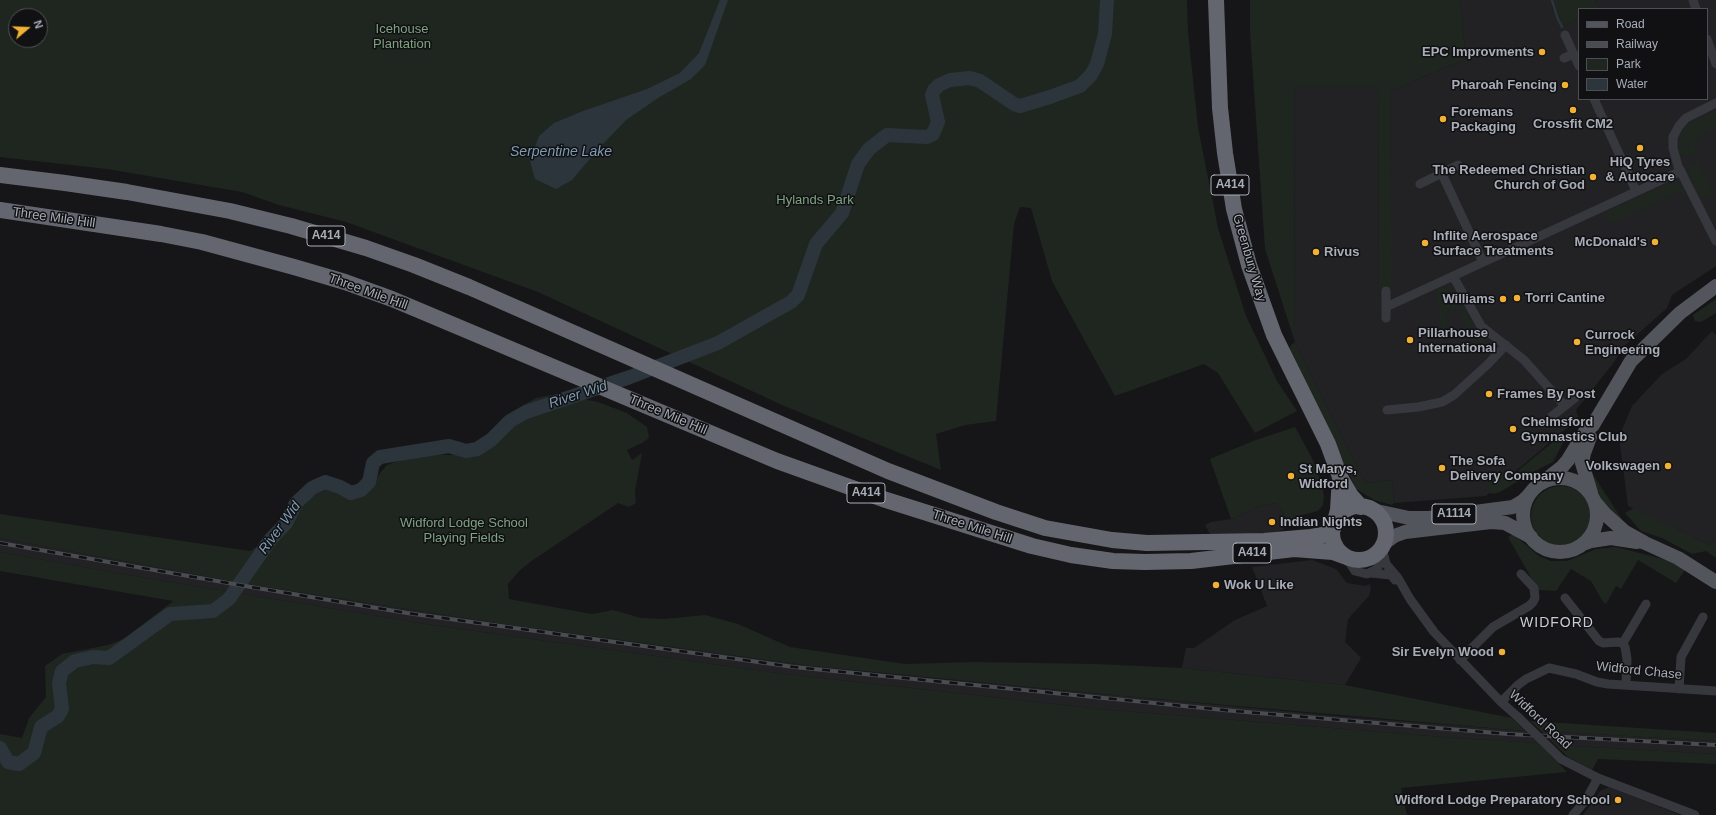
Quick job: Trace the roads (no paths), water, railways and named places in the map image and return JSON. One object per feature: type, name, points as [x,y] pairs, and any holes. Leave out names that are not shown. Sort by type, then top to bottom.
[{"type":"highway","name":"Greenbury Way","points":[[1216,0],[1220,101],[1224,145],[1232,196],[1242,242],[1256,288],[1274,335],[1328,444],[1340,476],[1351,496],[1367,508]]},
{"type":"highway","name":"Three Mile Hill","points":[[0,175],[65,183],[230,211],[311,231],[366,248],[450,279],[841,451],[938,491],[1045,528],[1071,534],[1147,543],[1226,543],[1311,537],[1323,535],[1334,525]]},
{"type":"highway","name":"Three Mile Hill","points":[[0,210],[161,234],[202,242],[345,282],[392,299],[777,461],[837,483],[1000,536],[1071,555],[1113,561],[1145,562],[1191,560],[1294,549],[1333,552],[1345,556]]},
{"type":"highway","name":"Greenbury Way","points":[[1334,525],[1338,510],[1340,476]]},
{"type":"highway","name":"A414","points":[[1367,508],[1379,516],[1384,524],[1386,535],[1383,548],[1367,559],[1358,560],[1345,556],[1338,550],[1334,542],[1334,525],[1346,510],[1367,508]]},
{"type":"main road","points":[[1582,544],[1590,537],[1596,525],[1597,514],[1582,463],[1593,425],[1638,353],[1680,313],[1716,286]]},
{"type":"main road","points":[[1543,482],[1562,467],[1576,449],[1585,432],[1593,425]]},
{"type":"main road","name":"A1114","points":[[1367,508],[1409,518],[1429,518],[1513,507],[1523,501],[1543,482],[1556,478],[1570,479],[1584,486],[1615,523],[1625,532],[1678,558],[1716,582]]},
{"type":"main road","points":[[1530,493],[1525,503],[1523,516],[1526,528],[1531,537]]},
{"type":"main road","name":"A1114","points":[[1383,548],[1394,536],[1405,532],[1491,522],[1505,524],[1531,537],[1542,547],[1556,551],[1570,550],[1591,541],[1611,538],[1645,543]]},
{"type":"street","points":[[1565,35],[1578,64]]},
{"type":"street","points":[[1708,42],[1716,64]]},
{"type":"street","points":[[1564,58],[1574,54]]},
{"type":"street","points":[[1594,100],[1636,192]]},
{"type":"street","points":[[1716,103],[1686,118],[1679,126],[1673,137],[1674,158],[1716,241]]},
{"type":"street","points":[[1420,184],[1458,165]]},
{"type":"street","points":[[1386,307],[1681,171]]},
{"type":"street","points":[[1442,174],[1483,262]]},
{"type":"street","points":[[1453,276],[1481,326],[1524,360],[1565,406]]},
{"type":"street","points":[[1386,291],[1386,318]]},
{"type":"street","points":[[1387,410],[1418,407],[1442,402],[1459,390],[1506,345]]},
{"type":"street","points":[[1552,416],[1575,398]]},
{"type":"street","points":[[1371,573],[1377,569],[1380,564],[1383,548]]},
{"type":"street","name":"Widford Road","points":[[1383,548],[1386,564],[1398,578],[1405,592]]},
{"type":"street","name":"Widford Road","points":[[1345,556],[1355,571],[1363,574],[1371,573],[1391,575],[1434,632],[1501,702],[1561,759],[1598,778],[1695,815]]},
{"type":"street","points":[[1460,660],[1494,627],[1529,606],[1533,602],[1535,598],[1534,588],[1521,574]]},
{"type":"street","points":[[1565,598],[1599,641],[1603,643],[1623,643]]},
{"type":"street","points":[[1623,643],[1646,604]]},
{"type":"street","points":[[1679,689],[1681,657],[1703,617]]},
{"type":"street","points":[[1623,643],[1627,659],[1626,685]]},
{"type":"street","name":"Widford Chase","points":[[1501,702],[1526,679],[1549,668],[1576,674],[1597,682],[1716,691]]},
{"type":"street","points":[[1573,815],[1586,800],[1598,778]]},
{"type":"water","name":"Serpentine Lake","points":[[720,0],[728,0],[705,65],[691,79],[658,98],[626,120],[599,148],[572,180],[556,189],[535,179],[530,161],[539,136],[554,123],[583,111],[647,89],[680,73],[699,53]]},
{"type":"waterway","name":"River Wid","points":[[0,748],[8,762],[19,764],[34,753],[41,727],[58,716],[62,709],[59,683],[62,671],[75,661],[93,657],[109,658],[170,614],[213,611],[229,599],[270,540],[286,523],[296,503],[312,488],[325,482],[340,487],[351,493],[361,490],[369,482],[373,463],[380,457],[449,446],[466,451],[477,449],[491,440],[510,421],[526,412],[630,377],[718,343],[791,302],[798,295],[816,244],[842,213],[858,164],[869,149],[887,135],[927,137],[933,134],[938,122],[932,95],[934,90],[939,85],[950,80],[970,78],[980,81],[1014,104],[1020,106],[1080,86],[1091,75],[1097,64],[1105,34],[1107,0]]},
{"type":"waterway","points":[[1552,0],[1557,17],[1562,27]]},
{"type":"railway","points":[[0,543],[407,613],[794,667],[1234,711],[1508,734],[1716,745]]},
{"type":"place","name":"EPC Improvments","points":[[1542,52]]},
{"type":"place","name":"Pharoah Fencing","points":[[1565,85]]},
{"type":"place","name":"Crossfit CM2","points":[[1573,110]]},
{"type":"place","name":"Foremans Packaging","points":[[1443,119]]},
{"type":"place","name":"HiQ Tyres & Autocare","points":[[1640,148]]},
{"type":"place","name":"The Redeemed Christian Church of God","points":[[1593,177]]},
{"type":"place","name":"McDonald's","points":[[1655,242]]},
{"type":"place","name":"Inflite Aerospace Surface Treatments","points":[[1425,243]]},
{"type":"place","name":"Rivus","points":[[1316,252]]},
{"type":"place","name":"Torri Cantine","points":[[1517,298]]},
{"type":"place","name":"Williams","points":[[1503,299]]},
{"type":"place","name":"Pillarhouse International","points":[[1410,340]]},
{"type":"place","name":"Currock Engineering","points":[[1577,342]]},
{"type":"place","name":"Frames By Post","points":[[1489,394]]},
{"type":"place","name":"Chelmsford Gymnastics Club","points":[[1513,429]]},
{"type":"place","name":"Volkswagen","points":[[1668,466]]},
{"type":"place","name":"The Sofa Delivery Company","points":[[1442,468]]},
{"type":"place","name":"St Marys, Widford","points":[[1291,476]]},
{"type":"place","name":"Indian Nights","points":[[1272,522]]},
{"type":"place","name":"Wok U Like","points":[[1216,585]]},
{"type":"place","name":"Sir Evelyn Wood","points":[[1502,652]]},
{"type":"place","name":"Widford Lodge Preparatory School","points":[[1618,800]]},
{"type":"district","name":"WIDFORD","points":[[1557,623]]},
{"type":"park label","name":"Icehouse Plantation","points":[[402,36]]},
{"type":"park label","name":"Hylands Park","points":[[815,200]]},
{"type":"park label","name":"Widford Lodge School Playing Fields","points":[[464,530]]}]
